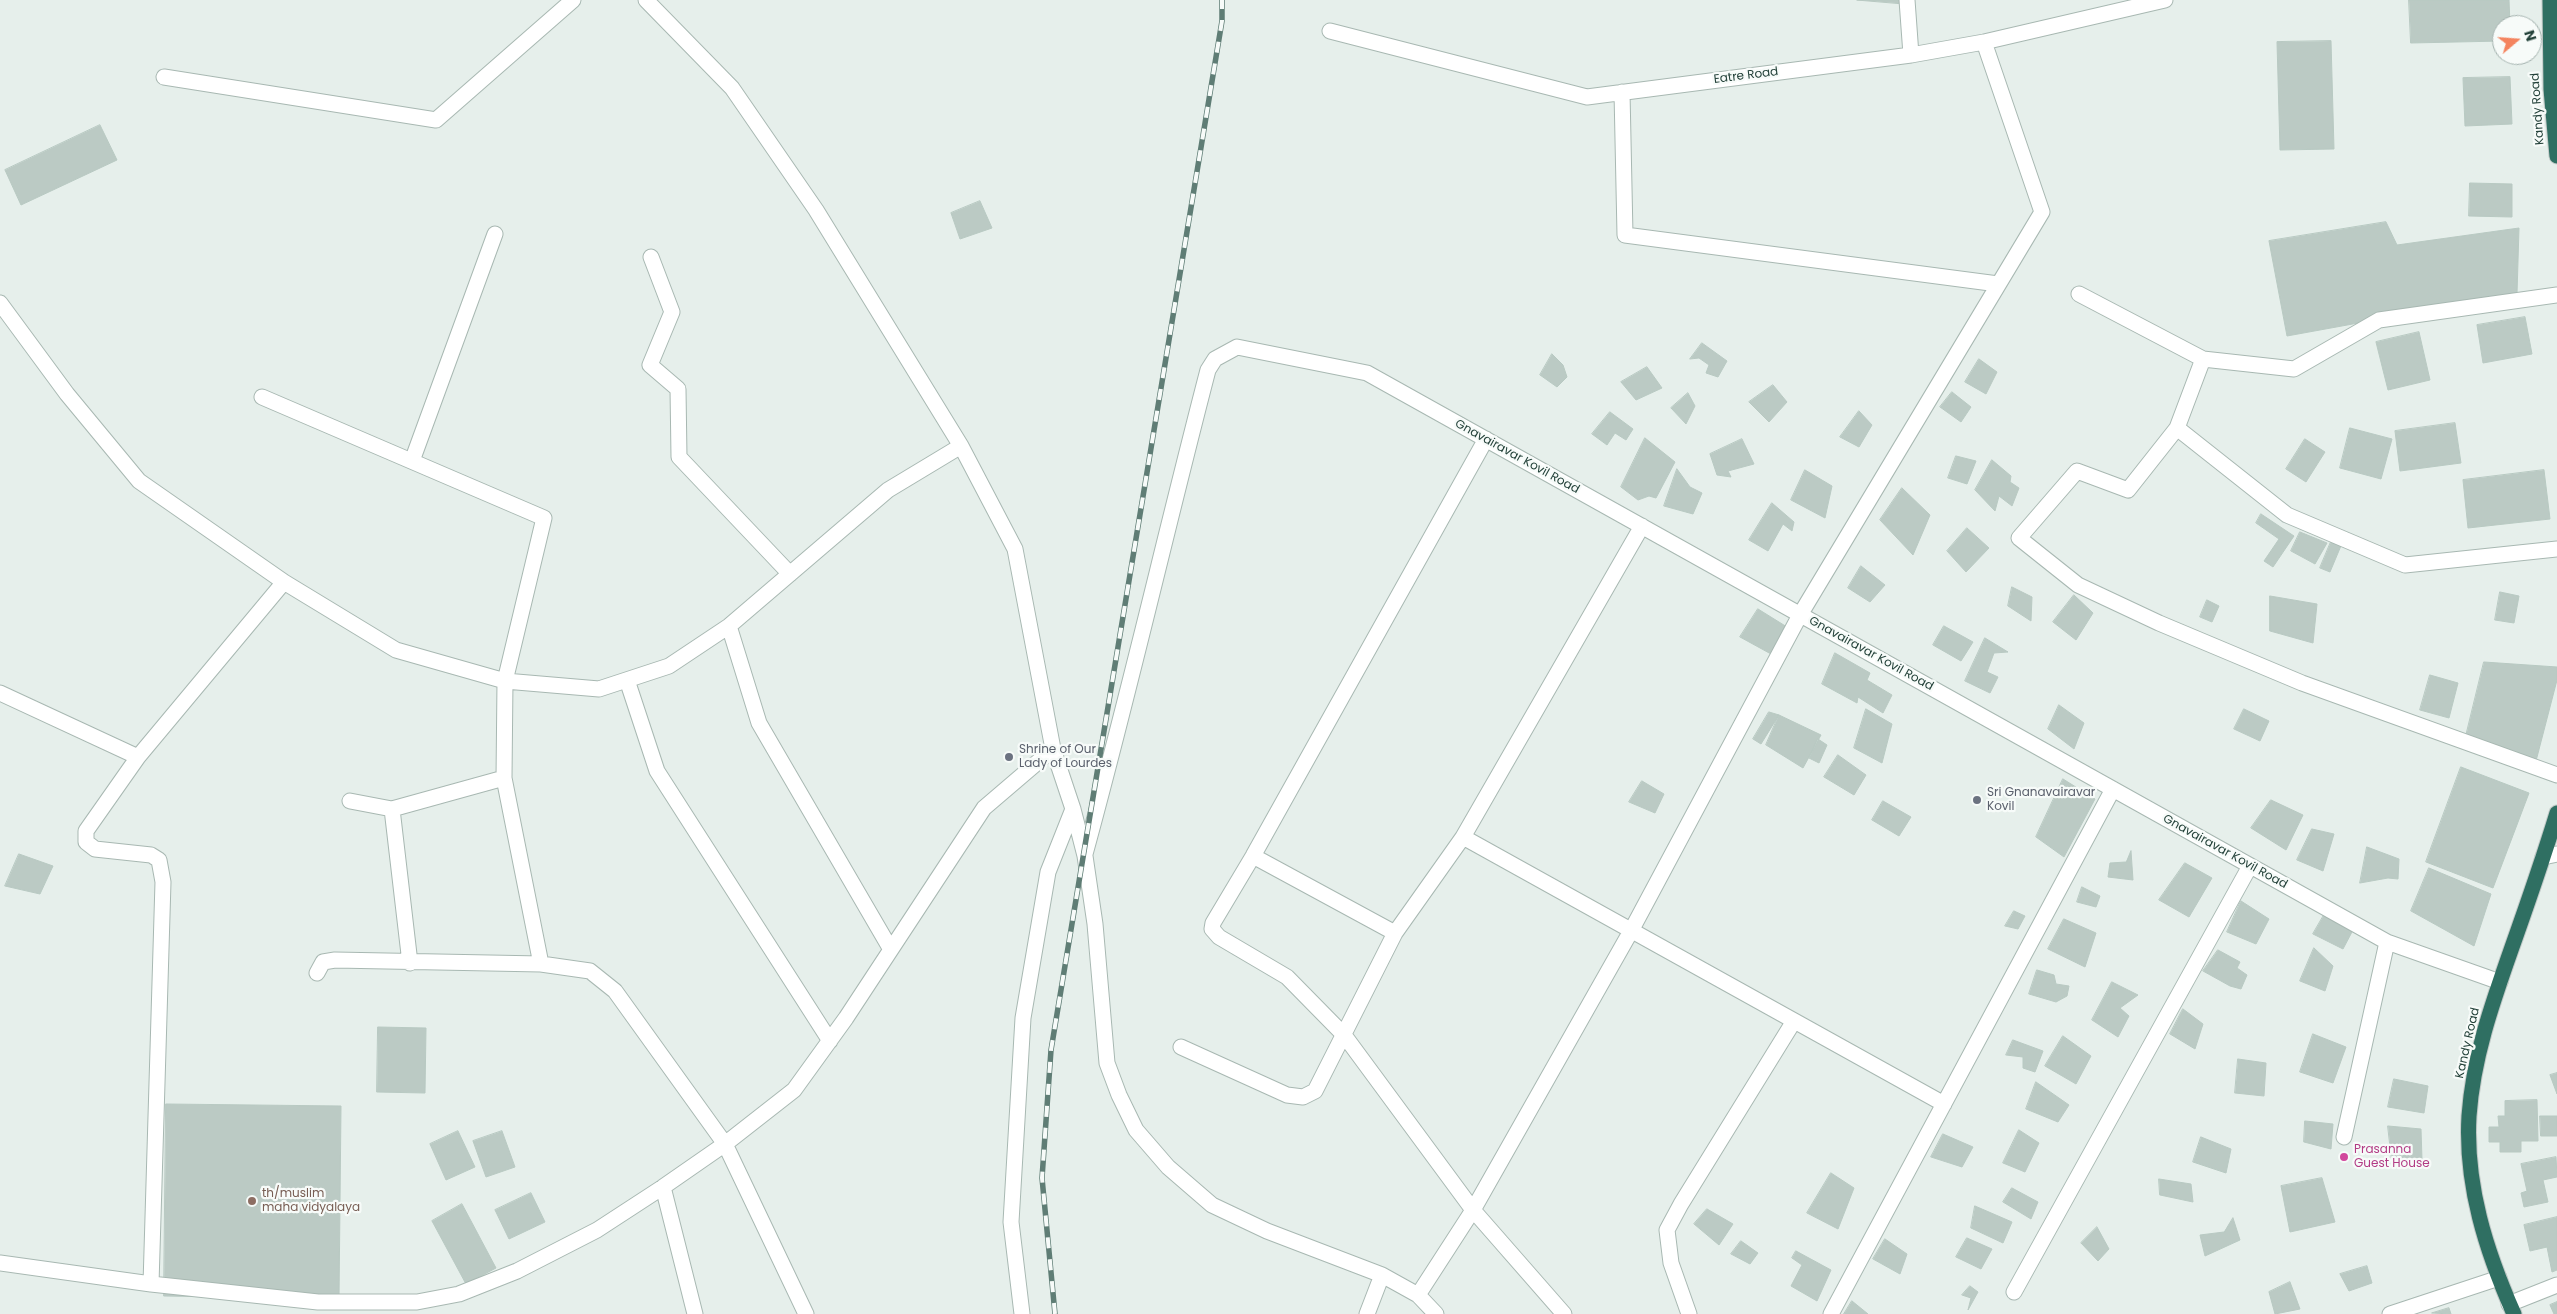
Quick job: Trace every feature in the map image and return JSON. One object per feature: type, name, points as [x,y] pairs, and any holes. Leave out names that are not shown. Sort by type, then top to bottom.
[{"type":"highway","name":"Kandy Road","points":[[2550,0],[2552,97],[2557,156]]},
{"type":"highway","name":"Kandy Road","points":[[2511,1309],[2485,1242],[2474,1193],[2469,1117],[2476,1062],[2500,982],[2550,856],[2557,814]]},
{"type":"street","points":[[164,77],[436,120],[573,0]]},
{"type":"street","points":[[646,0],[732,88],[816,210],[962,446],[1015,549],[1053,749],[1073,809],[1085,856],[1095,924],[1107,1062],[1119,1094],[1136,1130],[1168,1167],[1212,1205],[1267,1231],[1382,1275],[1418,1295],[1436,1314]]},
{"type":"street","points":[[1908,0],[1910,55]]},
{"type":"street","name":"Eatre Road","points":[[1330,31],[1587,97],[1910,55],[1984,42],[2165,0]]},
{"type":"street","points":[[1418,1295],[1472,1210],[1631,931],[1800,615],[2042,212],[1984,42]]},
{"type":"street","points":[[1622,92],[1625,235],[1998,284]]},
{"type":"street","points":[[412,461],[495,234]]},
{"type":"street","points":[[651,257],[672,312],[650,365],[678,389],[680,457],[790,574]]},
{"type":"street","points":[[2079,294],[2203,359],[2294,369],[2379,320],[2557,295]]},
{"type":"street","points":[[0,303],[67,394],[139,480],[284,582],[396,650],[504,681],[599,689],[669,666],[729,626],[888,490],[962,446]]},
{"type":"street","name":"Gnavairavar Kovil Road","points":[[1085,856],[1150,610],[1178,485],[1208,370],[1216,359],[1237,347],[1367,373],[2387,942],[2500,982]]},
{"type":"street","points":[[2203,359],[2177,428],[2128,490],[2077,472],[2019,538],[2078,585],[2159,622],[2302,683],[2557,775]]},
{"type":"street","points":[[262,397],[544,518],[504,681],[504,778],[541,964]]},
{"type":"street","points":[[2177,428],[2287,514],[2405,565],[2557,549]]},
{"type":"street","points":[[1486,440],[1253,856],[1213,923],[1212,929],[1219,938],[1287,977],[1344,1035],[1472,1210],[1564,1314]]},
{"type":"street","points":[[1182,1047],[1287,1095],[1304,1097],[1315,1091],[1395,933],[1463,837],[1642,526]]},
{"type":"street","points":[[151,1284],[163,882],[159,860],[151,855],[95,849],[86,842],[86,831],[138,756],[284,582]]},
{"type":"street","points":[[729,626],[759,723],[890,948]]},
{"type":"street","points":[[626,680],[657,771],[830,1040]]},
{"type":"street","points":[[0,693],[138,756]]},
{"type":"street","points":[[0,1263],[317,1308],[417,1302],[459,1294],[517,1271],[597,1230],[663,1187],[725,1144],[794,1090],[830,1040],[984,808],[1053,749]]},
{"type":"street","points":[[350,801],[392,809],[504,778]]},
{"type":"street","points":[[1831,1314],[2113,789]]},
{"type":"street","points":[[392,809],[410,963]]},
{"type":"street","points":[[1022,1314],[1011,1222],[1023,1018],[1048,872],[1073,809]]},
{"type":"street","points":[[1463,837],[1944,1104]]},
{"type":"street","points":[[1253,856],[1395,933]]},
{"type":"street","points":[[2014,1292],[2250,866]]},
{"type":"street","points":[[2344,1137],[2387,942]]},
{"type":"street","points":[[317,973],[323,962],[335,960],[410,963],[541,964],[590,972],[616,991],[725,1144],[806,1314]]},
{"type":"street","points":[[1689,1314],[1671,1263],[1667,1230],[1681,1204],[1794,1021]]},
{"type":"street","points":[[663,1187],[695,1314]]},
{"type":"street","points":[[1367,1314],[1382,1275]]},
{"type":"street","points":[[2390,1314],[2499,1278]]},
{"type":"street","points":[[2511,1309],[2557,1285]]},
{"type":"building","points":[[1857,0],[1907,0],[1908,4]]},
{"type":"building","points":[[2409,0],[2509,0],[2510,15],[2492,15],[2492,41],[2411,43]]},
{"type":"building","points":[[2331,41],[2334,149],[2280,150],[2277,42]]},
{"type":"building","points":[[2510,77],[2512,124],[2465,126],[2463,78]]},
{"type":"building","points":[[100,125],[117,160],[21,205],[5,170]]},
{"type":"building","points":[[2470,183],[2512,184],[2512,217],[2469,216]]},
{"type":"building","points":[[980,201],[992,228],[960,239],[951,213]]},
{"type":"building","points":[[2386,222],[2397,245],[2519,228],[2517,294],[2287,336],[2269,241]]},
{"type":"building","points":[[2525,317],[2532,354],[2483,363],[2477,325]]},
{"type":"building","points":[[2419,332],[2430,380],[2388,390],[2376,342]]},
{"type":"building","points":[[1702,343],[1727,361],[1718,377],[1706,373],[1709,365],[1699,358],[1690,359]]},
{"type":"building","points":[[1552,354],[1563,365],[1567,377],[1557,387],[1540,375]]},
{"type":"building","points":[[1979,359],[1997,372],[1986,394],[1965,382]]},
{"type":"building","points":[[1647,367],[1662,388],[1636,400],[1621,382]]},
{"type":"building","points":[[1773,385],[1787,402],[1769,422],[1749,402]]},
{"type":"building","points":[[1952,392],[1971,407],[1961,422],[1940,407]]},
{"type":"building","points":[[1688,393],[1695,406],[1686,424],[1671,408]]},
{"type":"building","points":[[1859,411],[1872,425],[1859,447],[1840,437]]},
{"type":"building","points":[[1610,412],[1633,429],[1626,440],[1615,433],[1607,445],[1592,434]]},
{"type":"building","points":[[2455,423],[2461,463],[2400,471],[2395,431]]},
{"type":"building","points":[[2350,428],[2392,439],[2381,479],[2340,468]]},
{"type":"building","points":[[1645,438],[1675,462],[1656,498],[1649,496],[1638,500],[1621,487]]},
{"type":"building","points":[[1742,439],[1754,464],[1728,471],[1731,477],[1717,475],[1710,454]]},
{"type":"building","points":[[2305,439],[2325,452],[2306,482],[2286,469]]},
{"type":"building","points":[[1956,456],[1976,461],[1967,484],[1948,478]]},
{"type":"building","points":[[1992,460],[2011,476],[2010,482],[2019,488],[2012,506],[1999,496],[1995,511],[1975,490]]},
{"type":"building","points":[[1677,469],[1690,487],[1702,493],[1693,514],[1664,506]]},
{"type":"building","points":[[1805,470],[1832,486],[1825,518],[1791,500]]},
{"type":"building","points":[[2544,470],[2550,519],[2468,528],[2463,480]]},
{"type":"building","points":[[1902,488],[1930,515],[1913,555],[1880,520]]},
{"type":"building","points":[[1772,503],[1794,522],[1792,531],[1783,524],[1768,551],[1749,540]]},
{"type":"building","points":[[2261,514],[2294,536],[2273,567],[2264,561],[2279,539],[2256,523]]},
{"type":"building","points":[[1967,528],[1989,548],[1966,572],[1947,551]]},
{"type":"building","points":[[2300,532],[2327,543],[2315,564],[2291,551]]},
{"type":"building","points":[[2333,537],[2343,541],[2330,572],[2320,568]]},
{"type":"building","points":[[1861,566],[1885,585],[1870,602],[1848,588]]},
{"type":"building","points":[[2012,587],[2032,597],[2031,621],[2008,606]]},
{"type":"building","points":[[2500,592],[2519,596],[2514,623],[2495,620]]},
{"type":"building","points":[[2074,595],[2093,613],[2076,640],[2053,622]]},
{"type":"building","points":[[2270,596],[2317,604],[2313,643],[2270,631]]},
{"type":"building","points":[[2207,600],[2219,606],[2212,622],[2200,617]]},
{"type":"building","points":[[1758,609],[1787,627],[1771,654],[1740,637]]},
{"type":"building","points":[[1944,626],[1973,642],[1961,661],[1933,645]]},
{"type":"building","points":[[1985,638],[2008,652],[1994,653],[1987,672],[1998,677],[1990,693],[1965,681]]},
{"type":"building","points":[[1835,653],[1870,673],[1867,680],[1892,695],[1883,713],[1858,697],[1857,703],[1822,684]]},
{"type":"building","points":[[2484,662],[2557,667],[2557,680],[2536,761],[2466,736]]},
{"type":"building","points":[[2430,675],[2458,683],[2449,718],[2420,710]]},
{"type":"building","points":[[2059,705],[2084,723],[2074,749],[2048,729]]},
{"type":"building","points":[[1866,709],[1892,724],[1882,763],[1854,748]]},
{"type":"building","points":[[2244,709],[2269,721],[2260,741],[2234,729]]},
{"type":"building","points":[[1769,712],[1779,715],[1761,744],[1753,739]]},
{"type":"building","points":[[1779,715],[1821,735],[1803,768],[1766,745]]},
{"type":"building","points":[[1818,739],[1827,745],[1819,763],[1809,758]]},
{"type":"building","points":[[1838,755],[1866,775],[1854,795],[1824,777]]},
{"type":"building","points":[[2461,767],[2529,793],[2493,888],[2426,862]]},
{"type":"building","points":[[2063,779],[2095,799],[2064,857],[2036,837]]},
{"type":"building","points":[[1642,781],[1664,794],[1655,813],[1629,802]]},
{"type":"building","points":[[2271,800],[2303,815],[2286,850],[2251,828]]},
{"type":"building","points":[[1883,801],[1911,817],[1899,836],[1872,820]]},
{"type":"building","points":[[2312,829],[2334,834],[2323,871],[2297,860]]},
{"type":"building","points":[[2367,847],[2399,859],[2398,879],[2388,878],[2360,883]]},
{"type":"building","points":[[2131,851],[2133,880],[2108,877],[2110,863],[2126,862]]},
{"type":"building","points":[[19,854],[53,866],[40,894],[5,886]]},
{"type":"building","points":[[2185,863],[2212,878],[2189,917],[2159,900]]},
{"type":"building","points":[[2429,868],[2491,894],[2474,946],[2411,911]]},
{"type":"building","points":[[2082,887],[2100,896],[2096,907],[2077,902]]},
{"type":"building","points":[[2241,901],[2269,919],[2256,944],[2227,932]]},
{"type":"building","points":[[2014,911],[2025,916],[2018,929],[2005,926]]},
{"type":"building","points":[[2324,915],[2353,930],[2343,949],[2313,934]]},
{"type":"building","points":[[2064,919],[2096,933],[2085,967],[2048,949]]},
{"type":"building","points":[[2314,948],[2333,966],[2325,991],[2300,981]]},
{"type":"building","points":[[2218,950],[2240,962],[2237,968],[2247,975],[2241,989],[2230,986],[2203,971]]},
{"type":"building","points":[[2037,970],[2054,975],[2056,984],[2069,986],[2067,996],[2056,1002],[2029,994]]},
{"type":"building","points":[[2112,982],[2138,995],[2120,1008],[2129,1016],[2118,1037],[2092,1020]]},
{"type":"building","points":[[2183,1009],[2203,1024],[2195,1049],[2170,1034]]},
{"type":"building","points":[[378,1027],[426,1028],[425,1093],[377,1092]]},
{"type":"building","points":[[2313,1034],[2346,1047],[2333,1083],[2300,1072]]},
{"type":"building","points":[[2063,1036],[2091,1056],[2076,1084],[2045,1066]]},
{"type":"building","points":[[2013,1040],[2043,1051],[2035,1072],[2023,1068],[2023,1057],[2006,1055]]},
{"type":"building","points":[[2238,1059],[2266,1063],[2264,1096],[2235,1093]]},
{"type":"building","points":[[2557,1073],[2557,1094],[2550,1075]]},
{"type":"building","points":[[2394,1079],[2428,1086],[2424,1113],[2388,1107]]},
{"type":"building","points":[[2036,1082],[2069,1105],[2058,1122],[2026,1109]]},
{"type":"building","points":[[2537,1100],[2538,1141],[2521,1141],[2521,1152],[2500,1152],[2500,1142],[2489,1142],[2489,1127],[2499,1127],[2498,1116],[2505,1116],[2505,1101]]},
{"type":"building","name":"th/muslim maha vidyalaya","points":[[166,1104],[341,1106],[339,1299],[164,1296]]},
{"type":"building","points":[[2540,1116],[2557,1116],[2557,1136],[2541,1136]]},
{"type":"building","points":[[2305,1121],[2333,1124],[2331,1149],[2304,1142]]},
{"type":"building","points":[[2388,1126],[2421,1129],[2422,1160],[2392,1161]]},
{"type":"building","points":[[2019,1130],[2039,1143],[2025,1172],[2003,1163]]},
{"type":"building","points":[[458,1131],[475,1167],[446,1180],[430,1144]]},
{"type":"building","points":[[502,1131],[515,1167],[486,1177],[473,1141]]},
{"type":"building","points":[[1943,1134],[1973,1147],[1962,1167],[1931,1157]]},
{"type":"building","points":[[2201,1137],[2231,1149],[2226,1173],[2193,1162]]},
{"type":"building","points":[[2556,1157],[2557,1177],[2543,1180],[2548,1202],[2524,1207],[2521,1193],[2527,1191],[2521,1164]]},
{"type":"building","points":[[1831,1173],[1854,1188],[1838,1229],[1807,1213]]},
{"type":"building","points":[[2322,1178],[2335,1222],[2290,1232],[2281,1186]]},
{"type":"building","points":[[2159,1179],[2191,1184],[2193,1202],[2160,1195]]},
{"type":"building","points":[[2012,1188],[2038,1202],[2031,1219],[2003,1202]]},
{"type":"building","points":[[531,1193],[545,1222],[509,1239],[495,1210]]},
{"type":"building","points":[[462,1204],[496,1268],[466,1284],[432,1221]]},
{"type":"building","points":[[1975,1206],[2012,1222],[2003,1243],[1971,1228]]},
{"type":"building","points":[[1707,1209],[1733,1224],[1719,1245],[1694,1224]]},
{"type":"building","points":[[2557,1217],[2557,1270],[2552,1272],[2547,1247],[2530,1251],[2524,1225]]},
{"type":"building","points":[[2233,1218],[2240,1240],[2205,1256],[2200,1235],[2224,1232]]},
{"type":"building","points":[[2097,1227],[2109,1249],[2098,1261],[2081,1243]]},
{"type":"building","points":[[1967,1238],[1992,1249],[1981,1269],[1956,1257]]},
{"type":"building","points":[[1885,1239],[1907,1254],[1900,1274],[1873,1259]]},
{"type":"building","points":[[1741,1241],[1758,1253],[1750,1264],[1731,1254]]},
{"type":"building","points":[[1796,1251],[1831,1270],[1817,1301],[1791,1286],[1802,1265],[1792,1258]]},
{"type":"building","points":[[2367,1266],[2372,1283],[2349,1291],[2340,1274]]},
{"type":"building","points":[[2290,1282],[2300,1309],[2275,1314],[2269,1292]]},
{"type":"building","points":[[1970,1286],[1978,1292],[1968,1310],[1971,1298],[1962,1295]]},
{"type":"building","points":[[1852,1301],[1868,1314],[1844,1314]]},
{"type":"building","points":[[2557,1302],[2557,1314],[2554,1314],[2550,1305]]},
{"type":"building","points":[[2449,1308],[2451,1314],[2432,1313]]},
{"type":"railway","points":[[1055,1314],[1042,1178],[1051,1050],[1222,21],[1222,0]]},
{"type":"place","name":"Shrine of Our Lady of Lourdes","points":[[1009,757]]},
{"type":"place","name":"Sri Gnanavairavar Kovil","points":[[1977,800]]},
{"type":"place","name":"Prasanna Guest House","points":[[2344,1157]]},
{"type":"place","name":"th/muslim maha vidyalaya","points":[[252,1201]]}]
